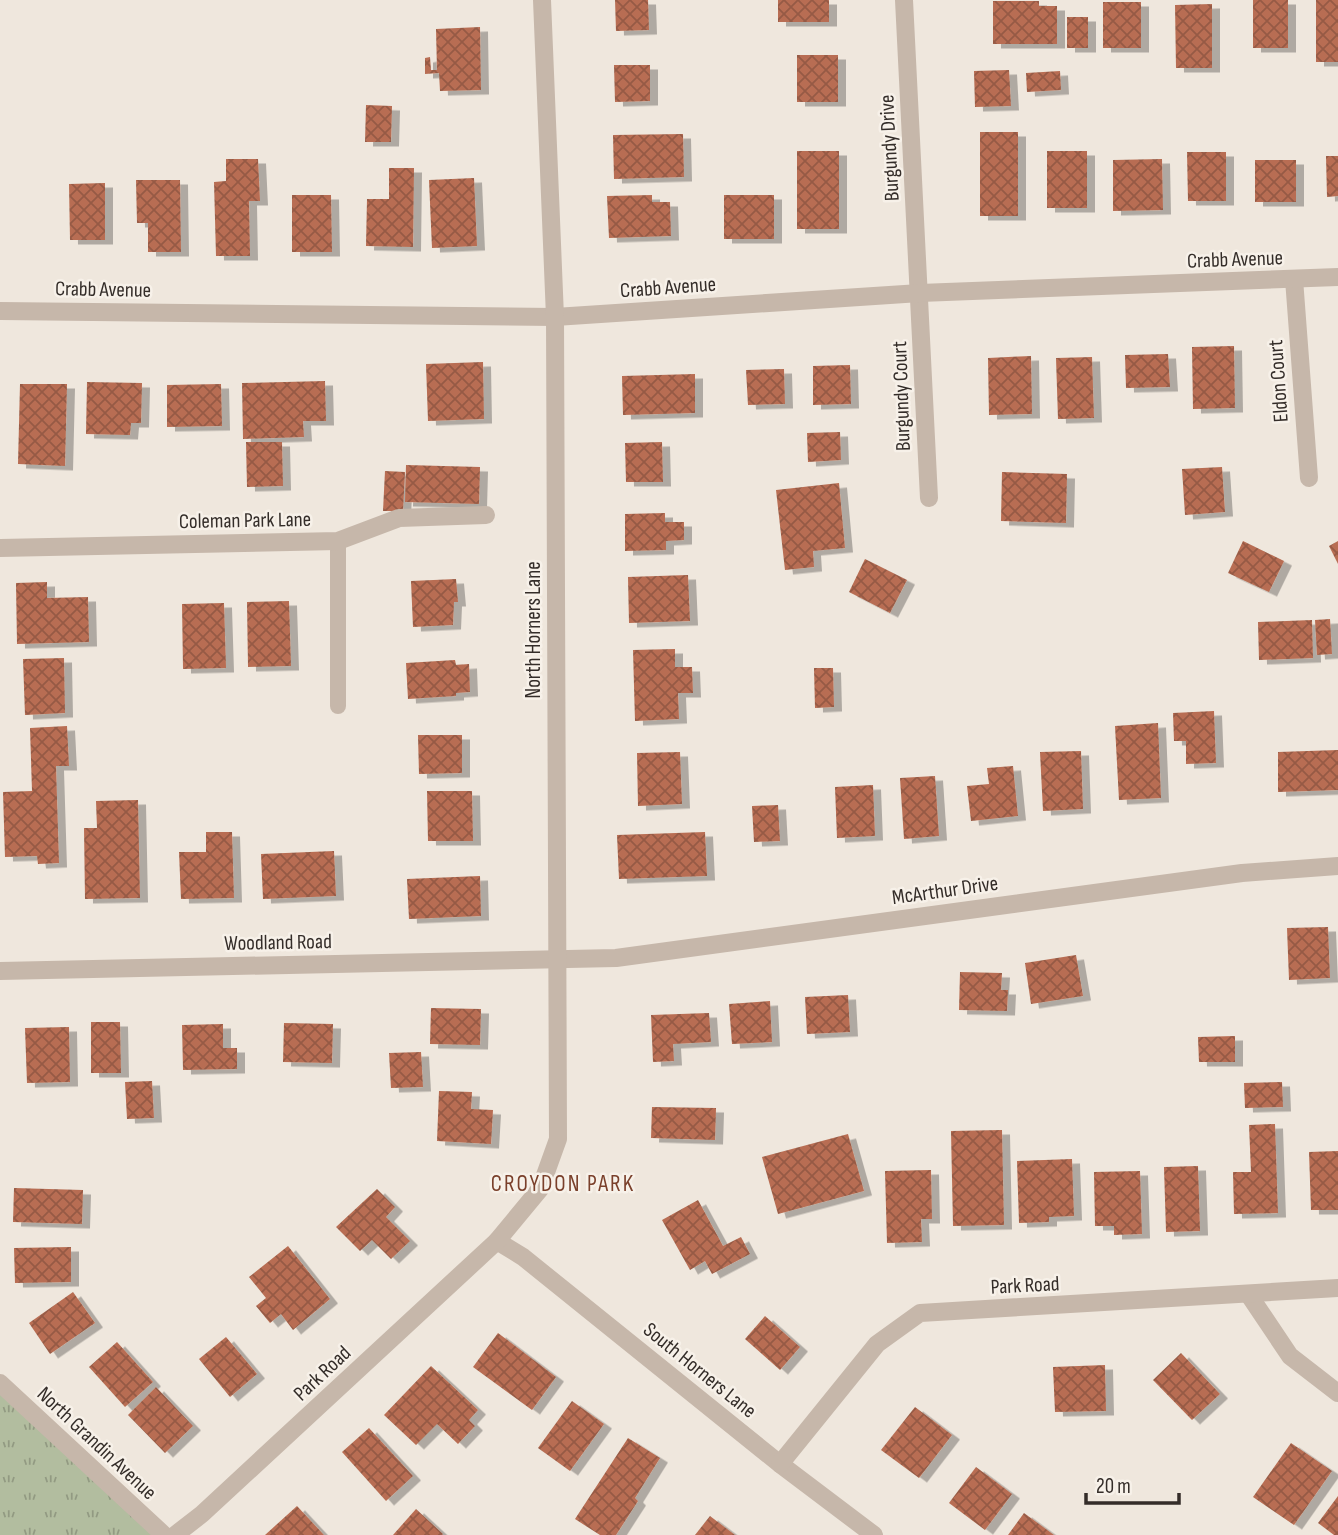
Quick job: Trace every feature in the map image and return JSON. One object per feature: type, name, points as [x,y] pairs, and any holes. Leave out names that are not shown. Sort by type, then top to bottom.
[{"type":"street","name":"North Horners Lane","points":[[497,1241],[540,1189],[558,1139],[555,317],[542,0]]},
{"type":"street","name":"Burgundy Drive","points":[[904,0],[920,293]]},
{"type":"street","name":"Crabb Avenue","points":[[0,311],[555,317],[920,293],[1338,277]]},
{"type":"street","name":"Eldon Court","points":[[1294,279],[1309,478]]},
{"type":"street","name":"Burgundy Court","points":[[920,293],[929,498]]},
{"type":"street","name":"Coleman Park Lane","points":[[0,548],[338,541],[399,518],[486,515]]},
{"type":"street","name":"McArthur Drive","points":[[558,958],[616,958],[1242,873],[1338,866]]},
{"type":"street","name":"Woodland Road","points":[[0,971],[558,958]]},
{"type":"street","name":"South Horners Lane","points":[[497,1241],[523,1257],[780,1464],[874,1535]]},
{"type":"street","name":"Park Road","points":[[175,1535],[202,1514],[497,1241]]},
{"type":"street","name":"Park Road","points":[[780,1464],[877,1345],[920,1313],[1338,1288]]},
{"type":"street","points":[[1249,1295],[1290,1356],[1338,1393]]},
{"type":"street","name":"North Grandin Avenue","points":[[0,1384],[164,1535]]},
{"type":"lane","points":[[338,541],[338,706]]},
{"type":"green space","points":[[0,1383],[164,1535],[0,1535]]},
{"type":"building","points":[[615,0],[648,0],[649,30],[616,31]]},
{"type":"building","points":[[778,0],[829,0],[829,22],[778,22]]},
{"type":"building","points":[[1253,0],[1288,0],[1288,48],[1253,48]]},
{"type":"building","points":[[1316,0],[1338,0],[1338,62],[1316,62]]},
{"type":"building","points":[[993,1],[1039,1],[1039,6],[1057,6],[1057,44],[993,44]]},
{"type":"building","points":[[1103,2],[1141,2],[1141,48],[1103,48]]},
{"type":"building","points":[[1212,4],[1212,68],[1176,68],[1175,5]]},
{"type":"building","points":[[1067,17],[1088,17],[1088,48],[1067,48]]},
{"type":"building","points":[[480,27],[481,90],[440,91],[439,73],[425,74],[425,58],[430,57],[431,70],[437,70],[436,29]]},
{"type":"building","points":[[797,55],[838,55],[838,102],[797,102]]},
{"type":"building","points":[[614,65],[650,65],[650,101],[615,102]]},
{"type":"building","points":[[1009,70],[1011,106],[975,107],[974,71]]},
{"type":"building","points":[[1060,71],[1061,90],[1027,92],[1026,73]]},
{"type":"building","points":[[366,105],[392,106],[391,142],[365,142]]},
{"type":"building","points":[[980,132],[1018,132],[1018,216],[980,216]]},
{"type":"building","points":[[683,134],[684,177],[614,179],[613,135]]},
{"type":"building","points":[[797,151],[839,151],[839,229],[797,229]]},
{"type":"building","points":[[1047,151],[1087,151],[1087,208],[1047,208]]},
{"type":"building","points":[[1187,152],[1226,152],[1226,201],[1188,201]]},
{"type":"building","points":[[1326,156],[1338,156],[1338,196],[1327,197]]},
{"type":"building","points":[[226,159],[258,159],[260,201],[249,201],[250,256],[216,256],[214,182],[226,181]]},
{"type":"building","points":[[1162,159],[1163,210],[1113,211],[1113,160]]},
{"type":"building","points":[[1255,160],[1296,160],[1296,202],[1255,202]]},
{"type":"building","points":[[389,168],[414,168],[413,247],[366,246],[367,199],[389,199]]},
{"type":"building","points":[[474,178],[477,246],[432,248],[429,180]]},
{"type":"building","points":[[136,180],[180,180],[181,252],[148,252],[148,223],[137,223]]},
{"type":"building","points":[[105,183],[105,240],[70,240],[69,184]]},
{"type":"building","points":[[292,195],[331,195],[332,252],[292,252]]},
{"type":"building","points":[[652,195],[652,202],[670,202],[671,236],[609,238],[607,196]]},
{"type":"building","points":[[724,195],[774,195],[774,239],[724,239]]},
{"type":"building","points":[[1234,346],[1235,408],[1193,409],[1192,347]]},
{"type":"building","points":[[1168,354],[1170,387],[1126,388],[1125,355]]},
{"type":"building","points":[[1031,356],[1032,414],[989,415],[988,358]]},
{"type":"building","points":[[1092,357],[1094,418],[1058,419],[1056,358]]},
{"type":"building","points":[[483,362],[484,419],[428,421],[426,364]]},
{"type":"building","points":[[850,365],[851,404],[813,405],[813,366]]},
{"type":"building","points":[[784,369],[785,404],[748,405],[746,370]]},
{"type":"building","points":[[695,374],[695,413],[623,415],[622,376]]},
{"type":"building","points":[[325,381],[326,421],[303,421],[304,437],[243,439],[242,383]]},
{"type":"building","points":[[87,382],[142,383],[141,423],[131,423],[130,435],[86,434]]},
{"type":"building","points":[[20,384],[67,384],[65,466],[18,464]]},
{"type":"building","points":[[221,384],[222,426],[167,427],[167,385]]},
{"type":"building","points":[[840,432],[841,460],[808,462],[807,433]]},
{"type":"building","points":[[246,442],[282,442],[283,486],[247,487]]},
{"type":"building","points":[[662,442],[663,482],[626,482],[625,443]]},
{"type":"building","points":[[406,465],[480,467],[479,504],[405,502]]},
{"type":"building","points":[[1222,467],[1225,512],[1185,515],[1182,469]]},
{"type":"building","points":[[385,471],[405,472],[403,511],[383,511]]},
{"type":"building","points":[[1002,472],[1067,474],[1066,523],[1001,521]]},
{"type":"building","points":[[839,483],[845,548],[813,551],[814,567],[785,570],[776,490]]},
{"type":"building","points":[[665,513],[665,522],[684,522],[684,540],[666,541],[666,550],[625,551],[625,514]]},
{"type":"building","points":[[1243,541],[1284,561],[1269,592],[1228,573]]},
{"type":"building","points":[[1338,541],[1338,564],[1329,546]]},
{"type":"building","points":[[865,559],[907,580],[890,613],[849,592]]},
{"type":"building","points":[[688,575],[690,621],[629,623],[628,577]]},
{"type":"building","points":[[456,579],[458,602],[454,602],[453,625],[413,627],[411,581]]},
{"type":"building","points":[[47,582],[47,598],[88,597],[89,642],[17,644],[16,583]]},
{"type":"building","points":[[289,601],[291,666],[248,667],[247,602]]},
{"type":"building","points":[[224,603],[226,668],[183,669],[182,604]]},
{"type":"building","points":[[1330,619],[1332,654],[1317,655],[1315,620]]},
{"type":"building","points":[[1312,620],[1313,658],[1259,660],[1258,622]]},
{"type":"building","points":[[675,649],[675,667],[692,667],[693,693],[678,693],[679,719],[635,721],[633,650]]},
{"type":"building","points":[[64,658],[65,713],[25,715],[23,659]]},
{"type":"building","points":[[455,660],[456,665],[469,664],[470,692],[456,693],[456,696],[408,699],[406,663]]},
{"type":"building","points":[[814,668],[833,668],[834,707],[815,708]]},
{"type":"building","points":[[1214,711],[1216,763],[1186,764],[1186,741],[1174,741],[1173,713]]},
{"type":"building","points":[[1158,723],[1161,798],[1119,800],[1115,726]]},
{"type":"building","points":[[67,726],[69,766],[56,766],[59,863],[38,864],[37,856],[5,857],[3,792],[32,791],[30,728]]},
{"type":"building","points":[[418,735],[462,735],[462,773],[419,774]]},
{"type":"building","points":[[1338,750],[1338,790],[1278,792],[1278,752]]},
{"type":"building","points":[[1081,751],[1083,809],[1043,811],[1040,752]]},
{"type":"building","points":[[680,752],[682,804],[638,806],[637,753]]},
{"type":"building","points":[[1013,766],[1018,816],[971,821],[967,786],[989,784],[987,768]]},
{"type":"building","points":[[935,776],[939,836],[904,839],[900,778]]},
{"type":"building","points":[[873,785],[875,836],[837,838],[835,787]]},
{"type":"building","points":[[427,791],[472,791],[473,841],[428,841]]},
{"type":"building","points":[[138,800],[140,898],[85,899],[84,828],[97,828],[96,801]]},
{"type":"building","points":[[778,805],[780,841],[754,842],[752,806]]},
{"type":"building","points":[[206,832],[232,832],[234,898],[181,899],[179,852],[206,852]]},
{"type":"building","points":[[705,832],[707,876],[619,879],[617,835]]},
{"type":"building","points":[[334,851],[336,896],[263,899],[261,854]]},
{"type":"building","points":[[480,876],[481,916],[409,919],[407,879]]},
{"type":"building","points":[[1328,927],[1330,978],[1289,980],[1287,928]]},
{"type":"building","points":[[1076,955],[1083,996],[1031,1004],[1025,963]]},
{"type":"building","points":[[960,972],[1002,973],[1001,990],[1008,990],[1007,1011],[959,1010]]},
{"type":"building","points":[[848,995],[850,1032],[807,1034],[805,997]]},
{"type":"building","points":[[770,1001],[772,1042],[732,1044],[729,1004]]},
{"type":"building","points":[[431,1008],[481,1009],[480,1045],[430,1044]]},
{"type":"building","points":[[709,1013],[711,1042],[673,1044],[674,1061],[653,1062],[651,1015]]},
{"type":"building","points":[[91,1022],[120,1022],[121,1073],[91,1073]]},
{"type":"building","points":[[284,1023],[333,1024],[332,1063],[283,1062]]},
{"type":"building","points":[[223,1024],[223,1048],[237,1048],[237,1069],[183,1070],[182,1025]]},
{"type":"building","points":[[69,1027],[70,1082],[27,1083],[25,1028]]},
{"type":"building","points":[[1235,1036],[1235,1062],[1199,1062],[1198,1037]]},
{"type":"building","points":[[421,1052],[423,1087],[391,1088],[389,1053]]},
{"type":"building","points":[[152,1081],[154,1118],[127,1119],[125,1082]]},
{"type":"building","points":[[1282,1082],[1283,1107],[1245,1108],[1244,1083]]},
{"type":"building","points":[[439,1091],[472,1092],[471,1109],[493,1110],[491,1144],[437,1141]]},
{"type":"building","points":[[652,1107],[716,1108],[715,1140],[651,1138]]},
{"type":"building","points":[[1275,1124],[1278,1213],[1234,1214],[1233,1172],[1251,1172],[1249,1125]]},
{"type":"building","points":[[1002,1130],[1004,1225],[953,1226],[951,1131]]},
{"type":"building","points":[[848,1134],[864,1191],[778,1214],[762,1157]]},
{"type":"building","points":[[1338,1151],[1338,1210],[1311,1210],[1309,1152]]},
{"type":"building","points":[[1072,1159],[1074,1216],[1049,1217],[1049,1222],[1019,1223],[1017,1161]]},
{"type":"building","points":[[1198,1166],[1200,1231],[1166,1232],[1164,1167]]},
{"type":"building","points":[[931,1170],[932,1219],[921,1219],[922,1242],[887,1243],[885,1171]]},
{"type":"building","points":[[1140,1171],[1142,1234],[1114,1235],[1114,1226],[1095,1226],[1094,1172]]},
{"type":"building","points":[[14,1188],[83,1190],[82,1224],[13,1222]]},
{"type":"building","points":[[377,1189],[395,1207],[386,1217],[410,1241],[391,1259],[372,1240],[360,1251],[336,1227]]},
{"type":"building","points":[[698,1200],[723,1246],[741,1237],[750,1254],[712,1274],[705,1261],[690,1270],[662,1220]]},
{"type":"building","points":[[288,1246],[330,1299],[293,1330],[281,1314],[270,1323],[256,1306],[266,1298],[249,1277]]},
{"type":"building","points":[[71,1247],[71,1282],[15,1283],[14,1248]]},
{"type":"building","points":[[73,1292],[95,1323],[50,1354],[29,1323]]},
{"type":"building","points":[[765,1316],[800,1347],[780,1370],[745,1339]]},
{"type":"building","points":[[498,1333],[556,1377],[532,1410],[473,1367]]},
{"type":"building","points":[[226,1337],[257,1374],[230,1397],[199,1359]]},
{"type":"building","points":[[117,1342],[153,1382],[125,1407],[89,1367]]},
{"type":"building","points":[[1181,1353],[1220,1394],[1192,1420],[1153,1380]]},
{"type":"building","points":[[1105,1365],[1106,1411],[1055,1412],[1053,1367]]},
{"type":"building","points":[[431,1366],[478,1410],[469,1420],[475,1426],[458,1444],[437,1424],[416,1445],[384,1415]]},
{"type":"building","points":[[156,1387],[193,1426],[165,1453],[128,1415]]},
{"type":"building","points":[[572,1401],[604,1424],[570,1471],[538,1448]]},
{"type":"building","points":[[915,1407],[952,1435],[919,1478],[881,1450]]},
{"type":"building","points":[[369,1428],[413,1476],[386,1501],[342,1452]]},
{"type":"building","points":[[628,1438],[660,1458],[635,1498],[638,1501],[616,1535],[600,1535],[575,1519]]},
{"type":"building","points":[[1291,1443],[1332,1471],[1294,1525],[1253,1497]]},
{"type":"building","points":[[976,1467],[1012,1494],[985,1530],[949,1503]]},
{"type":"building","points":[[1338,1496],[1338,1535],[1334,1535],[1318,1523]]},
{"type":"building","points":[[297,1506],[324,1535],[265,1535]]},
{"type":"building","points":[[416,1509],[443,1534],[393,1535]]},
{"type":"building","points":[[1024,1513],[1054,1535],[1008,1535]]},
{"type":"building","points":[[710,1516],[735,1535],[695,1535]]},
{"type":"district","name":"CROYDON PARK","points":[[563,1183]]}]
